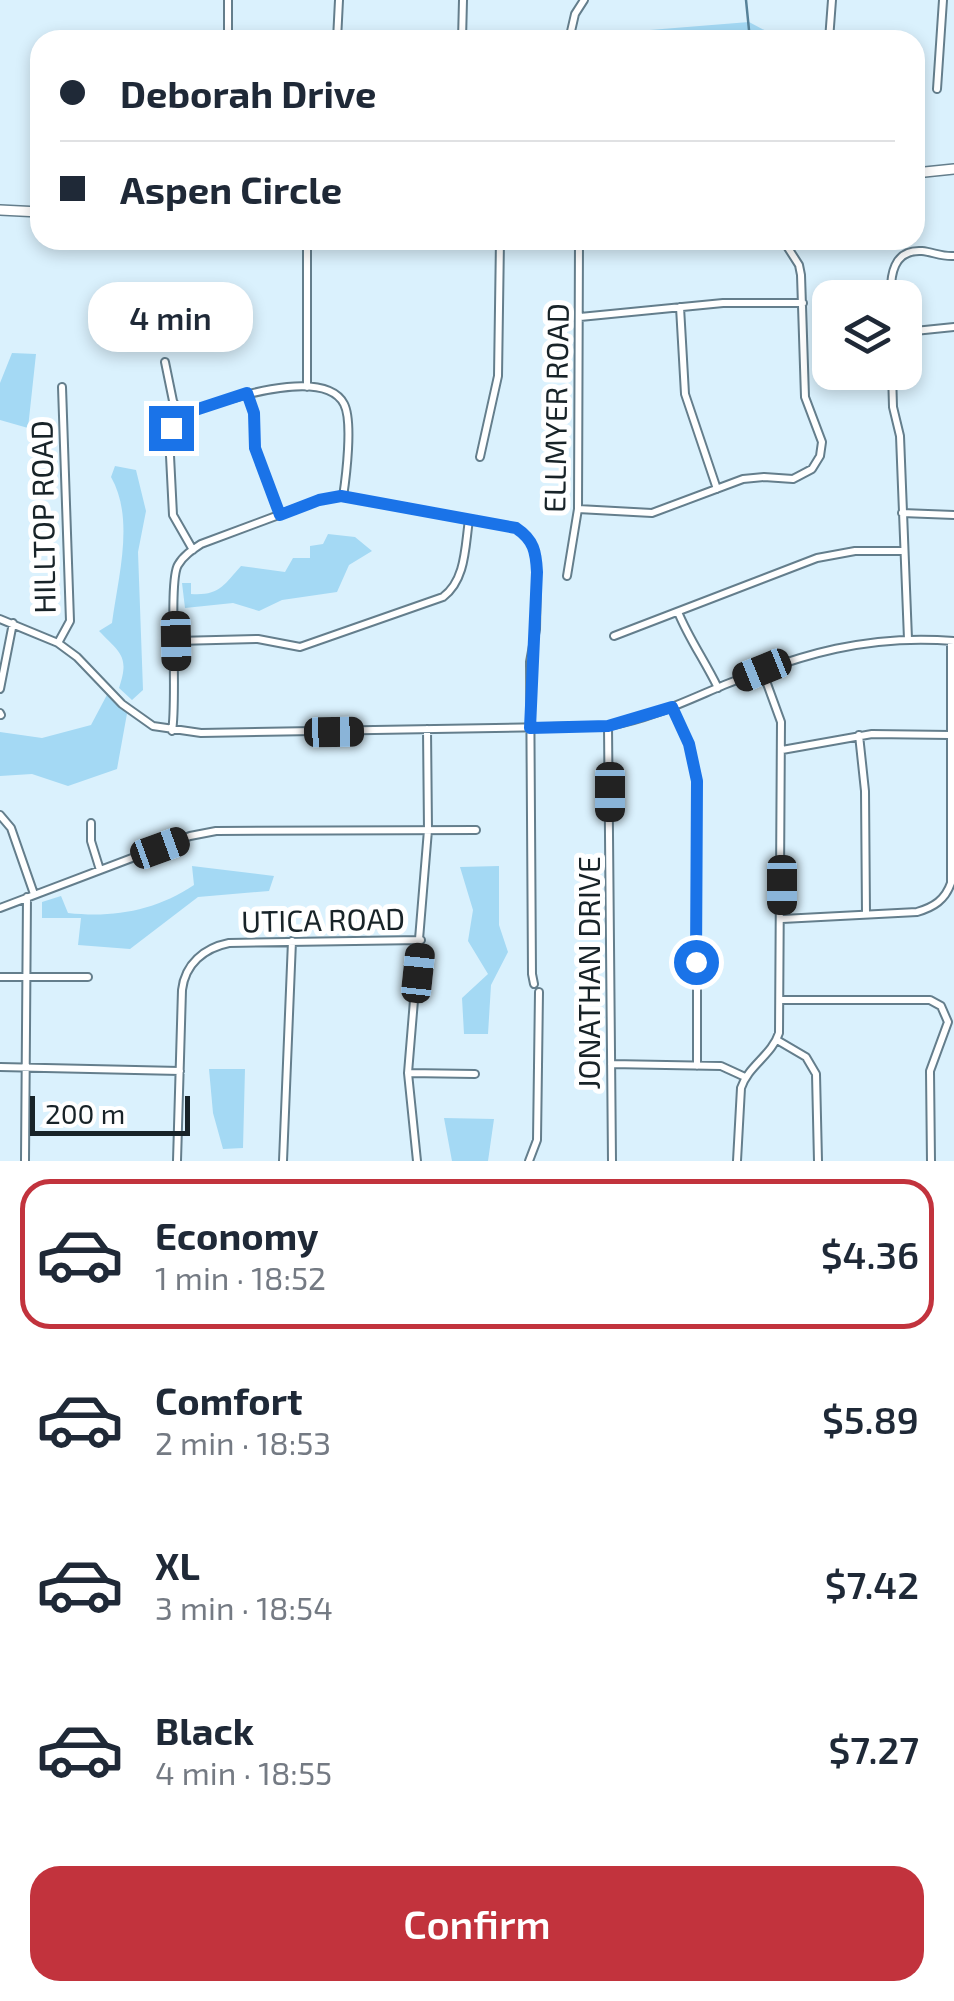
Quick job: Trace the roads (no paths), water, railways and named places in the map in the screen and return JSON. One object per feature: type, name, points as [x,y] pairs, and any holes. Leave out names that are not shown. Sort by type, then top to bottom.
[{"type":"main road","points":[[925,172],[954,170]]},
{"type":"main road","points":[[0,210],[30,212]]},
{"type":"street","points":[[228,0],[228,30]]},
{"type":"street","points":[[338,30],[340,0]]},
{"type":"street","points":[[462,30],[463,0]]},
{"type":"street","points":[[571,30],[584,0]]},
{"type":"street","points":[[830,30],[832,0]]},
{"type":"street","points":[[937,89],[943,0]]},
{"type":"street","points":[[307,250],[307,387]]},
{"type":"street","points":[[480,458],[498,376],[500,250]]},
{"type":"street","name":"ELLMYER ROAD","points":[[567,576],[578,509],[578,250]]},
{"type":"street","points":[[578,509],[652,512],[750,478],[800,477],[812,469],[820,456],[821,433],[804,397],[799,265],[789,250]]},
{"type":"street","points":[[892,280],[893,267],[906,254],[924,251],[954,256]]},
{"type":"street","points":[[579,317],[763,301],[802,303]]},
{"type":"street","points":[[680,307],[685,394],[717,489]]},
{"type":"street","points":[[922,330],[954,327]]},
{"type":"street","points":[[165,362],[173,401],[181,416]]},
{"type":"street","name":"HILLTOP ROAD","points":[[58,643],[70,621],[62,387]]},
{"type":"street","points":[[193,550],[173,514],[169,436],[175,420],[181,416],[247,393],[307,387],[335,393],[346,410],[348,460],[343,497]]},
{"type":"street","points":[[893,390],[900,436],[908,639]]},
{"type":"street","points":[[247,393],[254,413],[255,448],[280,515]]},
{"type":"street","points":[[172,731],[176,708],[175,572],[193,550],[319,500],[343,497],[469,520],[461,572],[443,597],[300,647],[258,639],[176,641]]},
{"type":"street","points":[[902,513],[954,515]]},
{"type":"street","name":"ELLMYER ROAD","points":[[469,520],[516,528],[536,552],[537,593],[530,662],[536,1140],[530,1161]]},
{"type":"street","points":[[614,636],[817,558],[835,553],[904,551]]},
{"type":"street","points":[[678,612],[718,688]]},
{"type":"street","points":[[0,620],[58,643],[77,656],[122,704],[154,726],[172,731],[608,726],[672,707],[762,670],[852,644],[908,639],[952,641],[951,883],[947,894],[935,905],[917,912],[782,919]]},
{"type":"street","points":[[0,688],[13,623]]},
{"type":"street","points":[[737,1161],[741,1088],[745,1077],[777,1040],[780,1000],[782,750],[779,711],[762,670]]},
{"type":"street","points":[[672,707],[689,744],[697,781],[697,1066]]},
{"type":"street","name":"JONATHAN DRIVE","points":[[608,726],[612,1161]]},
{"type":"street","points":[[417,1161],[408,1073],[428,830],[428,729]]},
{"type":"street","points":[[782,750],[859,735],[950,734]]},
{"type":"street","points":[[859,735],[866,791],[866,914]]},
{"type":"street","points":[[0,816],[11,828],[30,895],[26,1161]]},
{"type":"street","points":[[91,823],[91,842],[100,870]]},
{"type":"street","points":[[0,908],[190,836],[216,831],[476,830]]},
{"type":"street","points":[[284,1161],[292,940]]},
{"type":"street","name":"UTICA ROAD","points":[[177,1161],[183,980],[191,964],[218,945],[292,940],[421,940]]},
{"type":"street","points":[[0,978],[88,977]]},
{"type":"street","points":[[780,1000],[925,1000],[942,1006],[948,1022],[930,1071],[930,1161]]},
{"type":"street","points":[[777,1040],[806,1057],[816,1074],[818,1161]]},
{"type":"street","points":[[611,1064],[724,1067],[745,1077]]},
{"type":"street","points":[[0,1067],[180,1071]]},
{"type":"street","points":[[408,1073],[474,1074]]},
{"type":"waterway","points":[[746,0],[749,30]]}]
